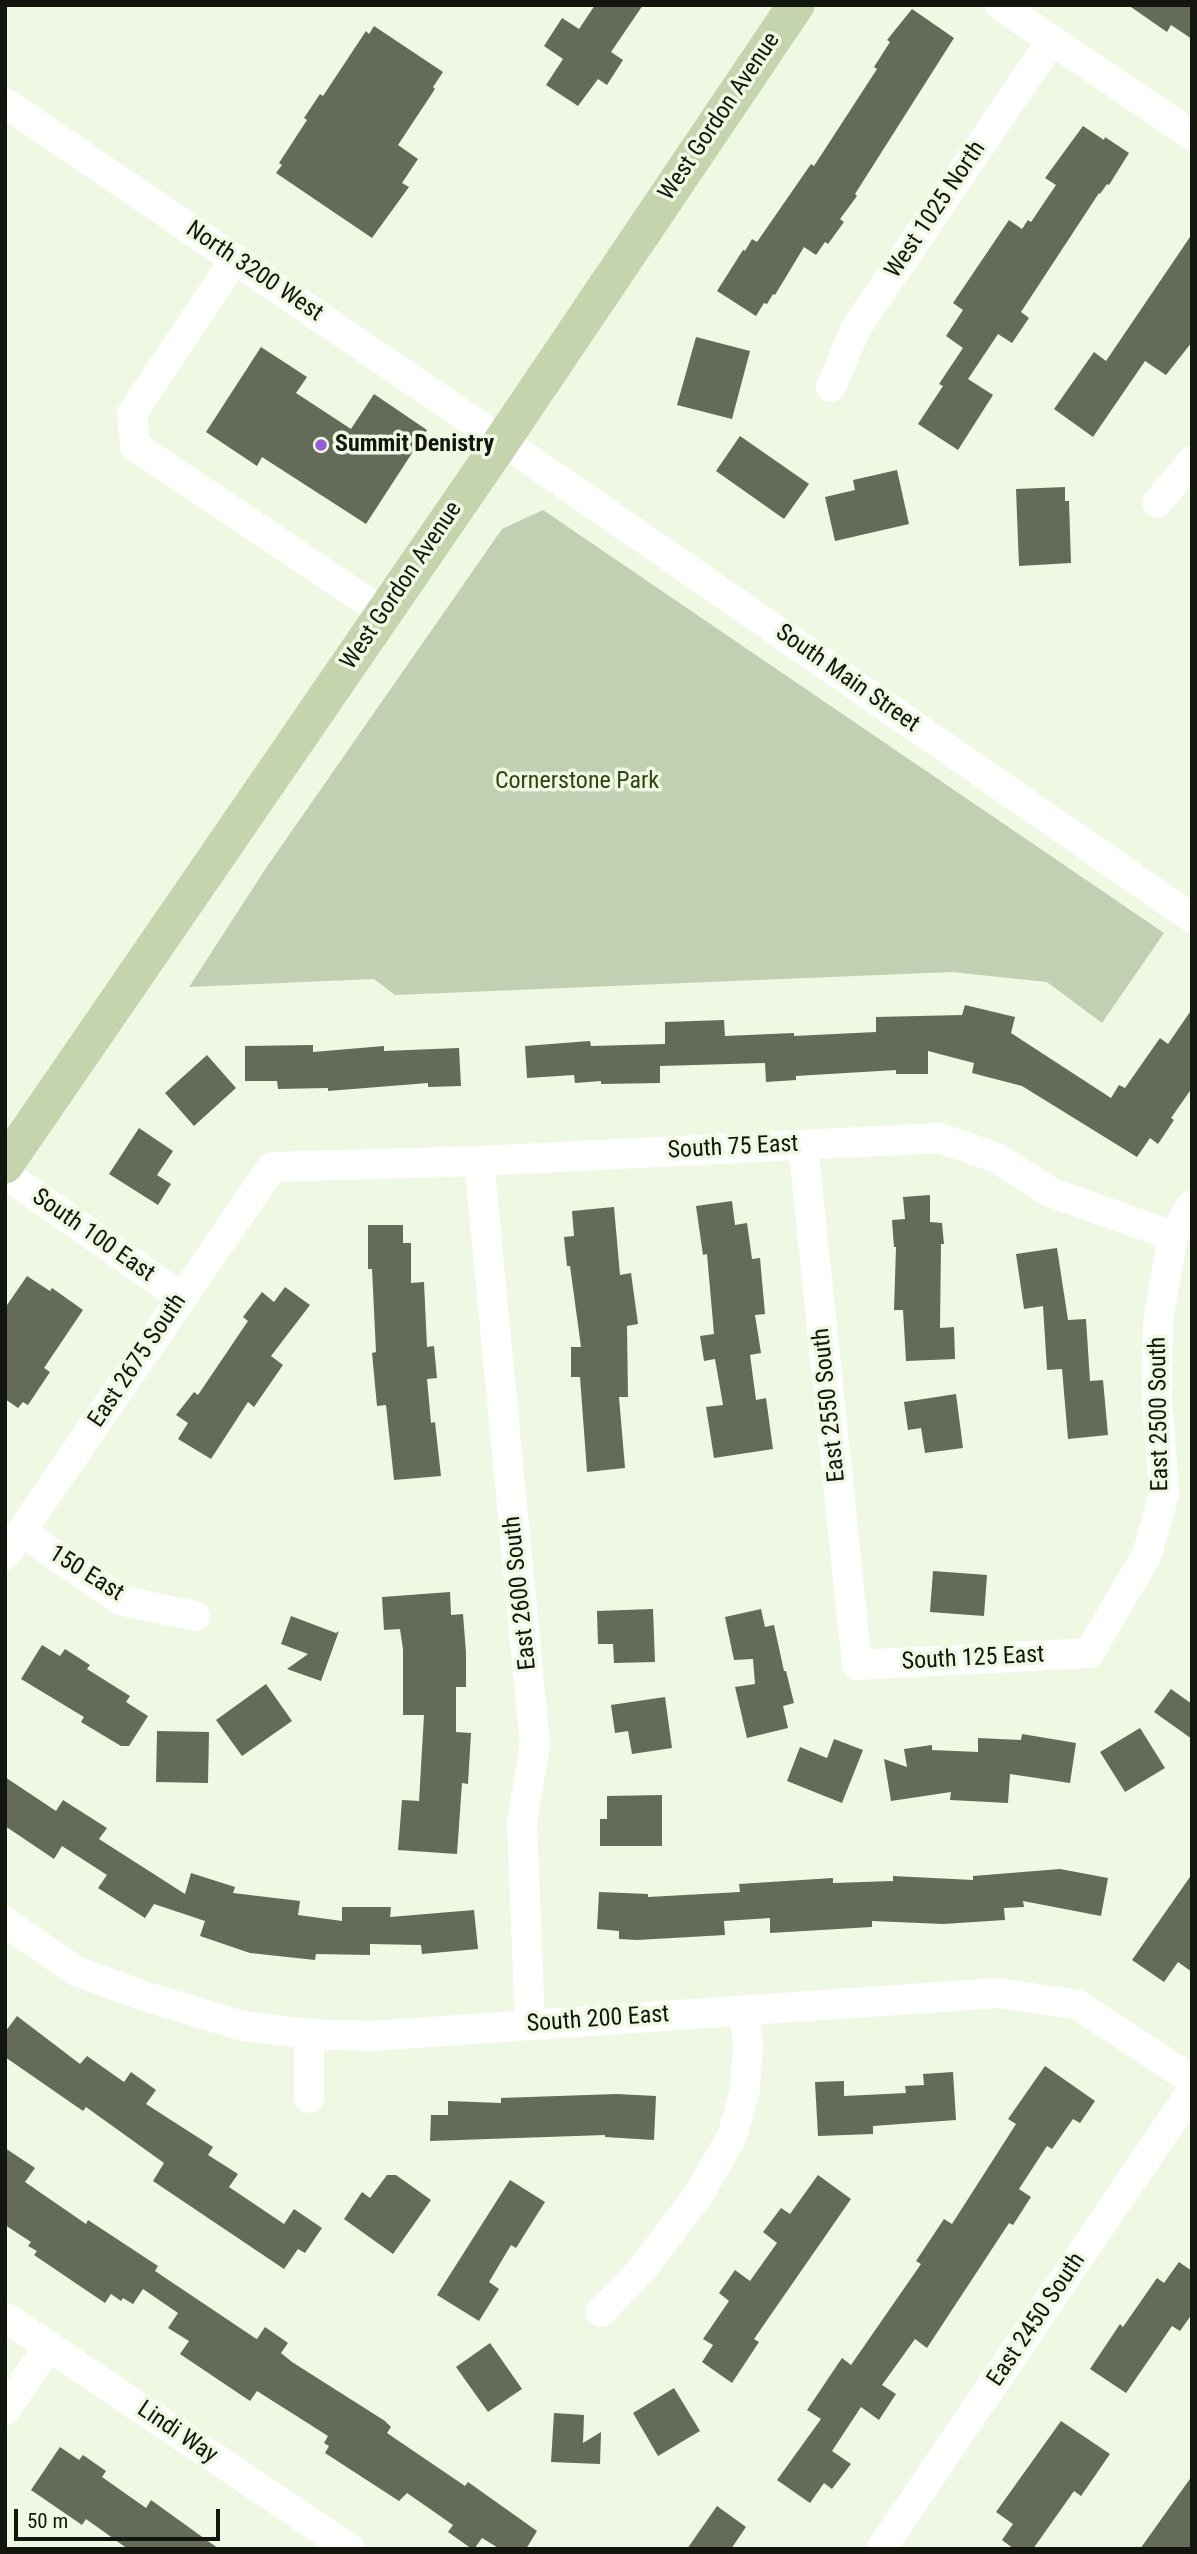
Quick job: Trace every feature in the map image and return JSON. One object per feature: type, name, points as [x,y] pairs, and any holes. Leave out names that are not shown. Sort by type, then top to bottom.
[{"type":"main road","name":"West Gordon Avenue","points":[[5,1165],[502,441],[796,5]]},
{"type":"street","points":[[1000,5],[1192,135]]},
{"type":"street","name":"West 1025 North","points":[[831,387],[856,328],[1052,40]]},
{"type":"street","name":"North 3200 West","points":[[5,103],[502,441]]},
{"type":"street","points":[[235,259],[132,413],[135,446],[384,613]]},
{"type":"street","name":"South Main Street","points":[[502,441],[1192,918]]},
{"type":"street","points":[[1157,503],[1192,461]]},
{"type":"street","name":"South 75 East","points":[[272,1167],[479,1161],[940,1138],[997,1158],[1050,1192],[1172,1236]]},
{"type":"street","name":"East 2550 South","points":[[803,1145],[857,1665]]},
{"type":"street","name":"East 2600 South","points":[[479,1161],[535,1745],[522,1822],[530,2025]]},
{"type":"street","name":"East 2675 South","points":[[14,1544],[272,1167]]},
{"type":"street","name":"South 100 East","points":[[5,1174],[181,1297]]},
{"type":"street","name":"East 2500 South","points":[[1089,1653],[1147,1555],[1164,1494],[1157,1399],[1158,1321],[1172,1236],[1192,1205]]},
{"type":"street","name":"150 East","points":[[14,1544],[120,1600],[195,1616]]},
{"type":"street","name":"South 125 East","points":[[857,1665],[1089,1653]]},
{"type":"street","name":"South 200 East","points":[[5,1922],[76,1971],[144,1996],[243,2026],[309,2034],[371,2036],[999,1993],[1078,2005],[1192,2080]]},
{"type":"street","points":[[601,2312],[644,2267],[684,2215],[732,2136],[745,2090],[748,2046],[744,2010]]},
{"type":"street","points":[[309,2034],[309,2098]]},
{"type":"street","name":"East 2450 South","points":[[881,2549],[1192,2091]]},
{"type":"street","name":"Lindi Way","points":[[5,2317],[350,2549]]},
{"type":"street","points":[[5,2410],[48,2347]]},
{"type":"green space","name":"Cornerstone Park","points":[[543,510],[1164,933],[1102,1023],[1047,982],[952,972],[395,995],[374,979],[189,987],[266,868],[502,529]]},
{"type":"building","points":[[595,5],[643,5],[611,52],[623,60],[607,85],[598,79],[578,106],[546,85],[563,59],[544,46],[562,18],[579,29]]},
{"type":"building","points":[[1128,5],[1192,5],[1192,39],[1171,25],[1167,32]]},
{"type":"building","points":[[912,9],[954,38],[855,194],[857,196],[840,219],[844,222],[816,255],[804,247],[775,295],[773,294],[767,304],[764,303],[756,316],[717,291],[743,250],[745,251],[752,239],[757,242],[811,164],[814,166],[877,69],[874,67],[890,42],[887,40]]},
{"type":"building","points":[[374,26],[443,72],[433,87],[435,89],[398,145],[418,159],[402,183],[409,187],[372,238],[276,173],[282,165],[279,163],[307,120],[304,118],[320,94],[323,96],[366,31],[369,34]]},
{"type":"building","points":[[1083,126],[1129,153],[1109,185],[1099,193],[1021,312],[1029,318],[1012,343],[998,334],[968,379],[993,395],[958,450],[918,424],[943,386],[939,384],[963,348],[946,336],[963,310],[953,303],[1009,220],[1022,229],[1028,220],[1031,222],[1056,185],[1045,178]]},
{"type":"building","points":[[1192,234],[1192,342],[1166,375],[1145,361],[1093,437],[1054,409],[1094,352],[1106,361]]},
{"type":"building","points":[[696,337],[750,351],[732,419],[677,405]]},
{"type":"building","name":"Summit Denistry","points":[[261,347],[307,377],[296,393],[351,429],[374,394],[427,430],[366,524],[262,457],[257,466],[206,432]]},
{"type":"building","points":[[740,436],[809,484],[784,519],[716,471]]},
{"type":"building","points":[[897,470],[909,524],[835,541],[825,497],[855,490],[853,480]]},
{"type":"building","points":[[1065,487],[1065,501],[1069,501],[1071,563],[1019,566],[1016,489]]},
{"type":"building","points":[[965,1005],[1015,1017],[1011,1033],[1111,1098],[1119,1085],[1125,1088],[1160,1038],[1168,1044],[1192,1009],[1192,1088],[1171,1118],[1174,1120],[1158,1144],[1150,1138],[1137,1157],[1022,1086],[972,1073],[974,1063],[928,1051],[928,1074],[896,1074],[896,1070],[796,1076],[796,1080],[766,1082],[765,1063],[660,1066],[660,1083],[575,1083],[574,1075],[527,1078],[525,1046],[590,1041],[591,1046],[665,1044],[665,1022],[724,1020],[725,1036],[876,1032],[876,1017],[962,1015]]},
{"type":"building","points":[[313,1045],[313,1052],[384,1046],[384,1051],[459,1048],[461,1086],[428,1087],[428,1083],[328,1091],[328,1088],[278,1089],[277,1081],[245,1081],[245,1046]]},
{"type":"building","points":[[207,1055],[236,1088],[194,1126],[165,1093]]},
{"type":"building","points":[[139,1128],[173,1151],[157,1175],[171,1184],[158,1205],[109,1174]]},
{"type":"building","points":[[930,1195],[930,1222],[942,1223],[944,1244],[941,1244],[940,1328],[954,1327],[955,1359],[906,1361],[903,1310],[894,1310],[896,1247],[892,1220],[905,1219],[903,1197]]},
{"type":"building","points":[[732,1201],[735,1225],[747,1223],[752,1259],[760,1258],[765,1314],[755,1315],[761,1353],[750,1355],[756,1400],[766,1398],[773,1449],[714,1458],[706,1407],[723,1405],[715,1359],[704,1361],[700,1336],[714,1334],[707,1254],[703,1255],[696,1206]]},
{"type":"building","points":[[614,1207],[620,1275],[631,1273],[638,1324],[627,1326],[628,1397],[619,1397],[625,1468],[587,1472],[580,1377],[571,1377],[571,1347],[581,1347],[564,1237],[574,1236],[572,1211]]},
{"type":"building","points":[[368,1225],[403,1225],[403,1243],[411,1243],[411,1283],[424,1282],[427,1347],[434,1346],[437,1378],[427,1379],[431,1423],[435,1422],[441,1476],[394,1480],[386,1405],[377,1406],[372,1353],[376,1352],[372,1269],[368,1269]]},
{"type":"building","points":[[1057,1248],[1068,1320],[1086,1319],[1090,1381],[1103,1380],[1108,1435],[1068,1439],[1062,1369],[1047,1370],[1043,1306],[1024,1309],[1016,1254]]},
{"type":"building","points":[[27,1276],[50,1291],[52,1288],[83,1310],[44,1368],[50,1372],[28,1405],[23,1402],[18,1408],[5,1399],[5,1308]]},
{"type":"building","points":[[285,1287],[310,1305],[271,1356],[283,1365],[254,1407],[248,1402],[211,1459],[178,1439],[188,1423],[176,1415],[194,1392],[198,1395],[248,1321],[243,1317],[262,1292],[274,1302]]},
{"type":"building","points":[[956,1394],[963,1448],[925,1453],[921,1428],[908,1430],[904,1402]]},
{"type":"building","points":[[933,1571],[987,1575],[984,1616],[930,1612]]},
{"type":"building","points":[[450,1592],[451,1615],[463,1614],[466,1653],[466,1687],[456,1687],[456,1732],[471,1733],[468,1784],[462,1783],[457,1854],[398,1850],[402,1800],[419,1801],[424,1715],[403,1715],[403,1649],[400,1629],[384,1630],[382,1597]]},
{"type":"building","points":[[653,1609],[655,1662],[614,1663],[613,1644],[598,1644],[597,1611]]},
{"type":"building","points":[[761,1609],[765,1627],[774,1625],[794,1703],[783,1706],[788,1728],[747,1738],[735,1687],[755,1684],[753,1659],[734,1660],[725,1617]]},
{"type":"building","points":[[291,1616],[336,1633],[339,1631],[321,1681],[287,1669],[308,1654],[281,1644]]},
{"type":"building","points":[[42,1645],[60,1656],[65,1649],[90,1665],[87,1669],[130,1696],[126,1702],[148,1716],[129,1746],[121,1746],[81,1722],[84,1717],[21,1679]]},
{"type":"building","points":[[266,1684],[292,1721],[242,1756],[216,1720]]},
{"type":"building","points":[[1171,1689],[1192,1704],[1192,1739],[1154,1712]]},
{"type":"building","points":[[665,1697],[672,1748],[632,1754],[628,1731],[615,1733],[611,1705]]},
{"type":"building","points":[[1140,1728],[1165,1768],[1125,1792],[1100,1752]]},
{"type":"building","points":[[157,1731],[209,1732],[208,1783],[156,1782]]},
{"type":"building","points":[[1022,1734],[1076,1743],[1070,1783],[1010,1774],[1008,1803],[950,1800],[951,1792],[891,1801],[884,1759],[907,1767],[904,1749],[932,1745],[932,1750],[978,1752],[978,1738],[1021,1740]]},
{"type":"building","points":[[834,1739],[863,1750],[842,1803],[787,1781],[800,1747],[827,1758]]},
{"type":"building","points":[[5,1777],[56,1811],[63,1800],[107,1828],[99,1839],[185,1894],[191,1873],[235,1887],[233,1893],[300,1901],[298,1915],[342,1921],[342,1907],[391,1907],[390,1917],[474,1910],[478,1949],[422,1954],[421,1945],[370,1944],[370,1955],[316,1954],[315,1960],[250,1953],[200,1936],[205,1921],[154,1904],[145,1918],[98,1888],[107,1875],[62,1846],[54,1859],[5,1826]]},
{"type":"building","points":[[662,1795],[662,1846],[600,1846],[600,1819],[607,1819],[607,1796]]},
{"type":"building","points":[[1060,1869],[1108,1878],[1101,1916],[1023,1901],[1024,1907],[1004,1908],[1005,1920],[943,1924],[872,1921],[872,1927],[770,1933],[770,1918],[724,1921],[725,1935],[637,1940],[619,1939],[619,1931],[597,1929],[599,1892],[648,1894],[648,1897],[740,1892],[739,1884],[833,1878],[833,1883],[893,1881],[893,1876],[973,1880],[973,1876]]},
{"type":"building","points":[[1192,1874],[1192,1972],[1178,1962],[1164,1982],[1132,1960]]},
{"type":"building","points":[[17,2016],[80,2064],[87,2056],[124,2082],[131,2072],[156,2090],[146,2104],[213,2147],[208,2155],[238,2174],[229,2187],[284,2224],[294,2209],[322,2228],[305,2253],[298,2249],[284,2269],[153,2181],[164,2163],[86,2107],[83,2111],[5,2057],[5,2032]]},
{"type":"building","points":[[1045,2066],[1095,2101],[1080,2123],[1073,2119],[1052,2149],[1047,2146],[1019,2189],[1031,2197],[1013,2225],[1009,2223],[927,2348],[915,2339],[882,2385],[896,2394],[879,2420],[861,2407],[832,2451],[851,2464],[832,2489],[824,2483],[810,2503],[777,2480],[821,2419],[807,2410],[842,2358],[851,2365],[921,2264],[916,2261],[944,2219],[952,2224],[1016,2124],[1008,2119]]},
{"type":"building","points":[[953,2072],[956,2120],[873,2126],[873,2134],[818,2136],[815,2082],[844,2081],[844,2096],[906,2093],[905,2086],[924,2085],[923,2074]]},
{"type":"building","points":[[616,2094],[656,2096],[654,2140],[605,2135],[430,2141],[431,2115],[448,2115],[448,2101],[501,2103],[501,2098]]},
{"type":"building","points":[[5,2148],[35,2168],[25,2182],[86,2224],[88,2220],[158,2266],[155,2271],[255,2338],[257,2339],[265,2327],[288,2343],[281,2353],[292,2362],[385,2421],[391,2427],[387,2433],[465,2486],[468,2482],[537,2531],[526,2549],[500,2549],[482,2538],[472,2549],[448,2532],[453,2525],[407,2493],[399,2501],[325,2453],[329,2446],[324,2443],[328,2436],[257,2391],[250,2401],[180,2354],[189,2341],[168,2328],[178,2313],[143,2289],[133,2304],[123,2298],[121,2301],[111,2294],[105,2303],[34,2255],[37,2251],[28,2246],[31,2242],[5,2225]]},
{"type":"building","points":[[387,2175],[396,2175],[431,2200],[393,2254],[344,2219],[362,2192],[370,2198]]},
{"type":"building","points":[[818,2175],[851,2199],[754,2339],[759,2342],[732,2383],[702,2362],[713,2345],[703,2339],[729,2301],[719,2293],[735,2270],[750,2281],[777,2243],[763,2232],[781,2208],[790,2214]]},
{"type":"building","points":[[510,2180],[545,2202],[516,2248],[511,2245],[489,2282],[499,2289],[479,2321],[437,2295]]},
{"type":"building","points":[[1179,2262],[1192,2271],[1192,2314],[1180,2331],[1172,2326],[1126,2393],[1090,2369],[1120,2324],[1123,2327],[1157,2278],[1164,2283]]},
{"type":"building","points":[[490,2343],[522,2389],[488,2412],[456,2367]]},
{"type":"building","points":[[674,2388],[700,2431],[658,2456],[633,2413]]},
{"type":"building","points":[[554,2413],[584,2415],[583,2443],[601,2432],[600,2464],[551,2462]]},
{"type":"building","points":[[1061,2421],[1110,2454],[1081,2496],[1074,2491],[1033,2549],[1014,2549],[1002,2540],[1013,2524],[996,2512]]},
{"type":"building","points":[[60,2447],[79,2460],[83,2455],[106,2471],[102,2477],[146,2508],[151,2500],[219,2549],[128,2549],[86,2519],[82,2525],[31,2490]]},
{"type":"building","points":[[1192,2476],[1192,2549],[1140,2549]]},
{"type":"building","points":[[717,2506],[746,2527],[731,2549],[687,2549]]},
{"type":"place","name":"Summit Denistry","points":[[321,445]]}]
